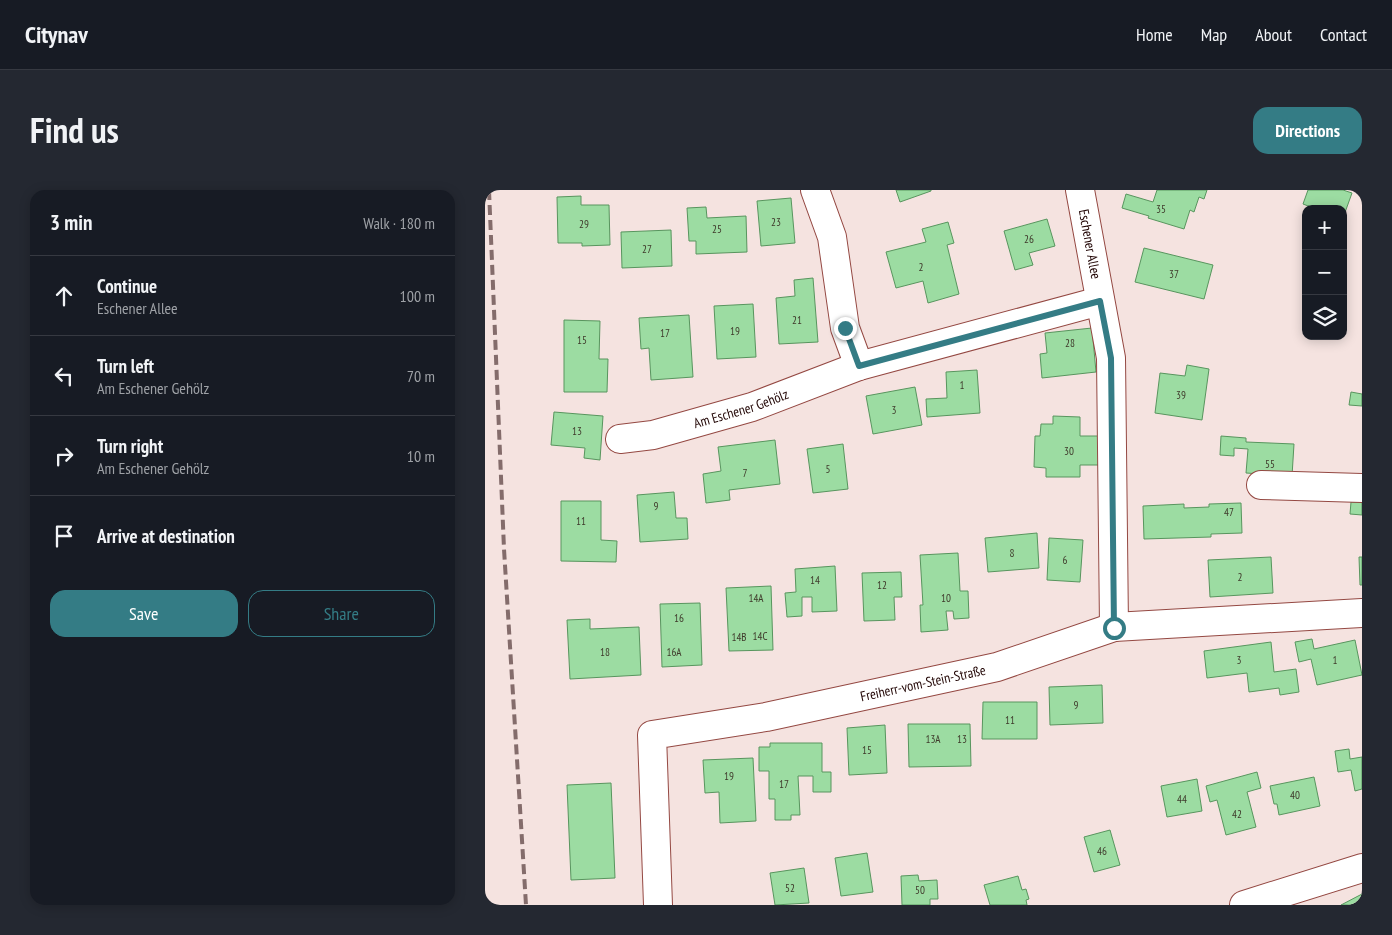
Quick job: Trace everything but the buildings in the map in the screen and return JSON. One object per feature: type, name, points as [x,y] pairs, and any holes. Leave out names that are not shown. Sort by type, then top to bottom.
[{"type":"street","points":[[815,190],[832,237],[845,328],[859,366]]},
{"type":"street","name":"Eschener Allee","points":[[1080,190],[1111,358],[1114,628]]},
{"type":"street","name":"Am Eschener Gehölz","points":[[620,439],[653,434],[753,407],[859,366],[1100,301]]},
{"type":"street","points":[[1261,485],[1362,488]]},
{"type":"street","name":"Freiherr-vom-Stein-Straße","points":[[658,905],[651,735],[766,717],[997,667],[1114,628],[1362,613]]},
{"type":"street","points":[[1244,905],[1362,868]]},
{"type":"railway","points":[[489,190],[504,549],[526,905]]},
{"type":"route","points":[[845,328],[859,366],[1100,301],[1111,358],[1114,628]]}]
